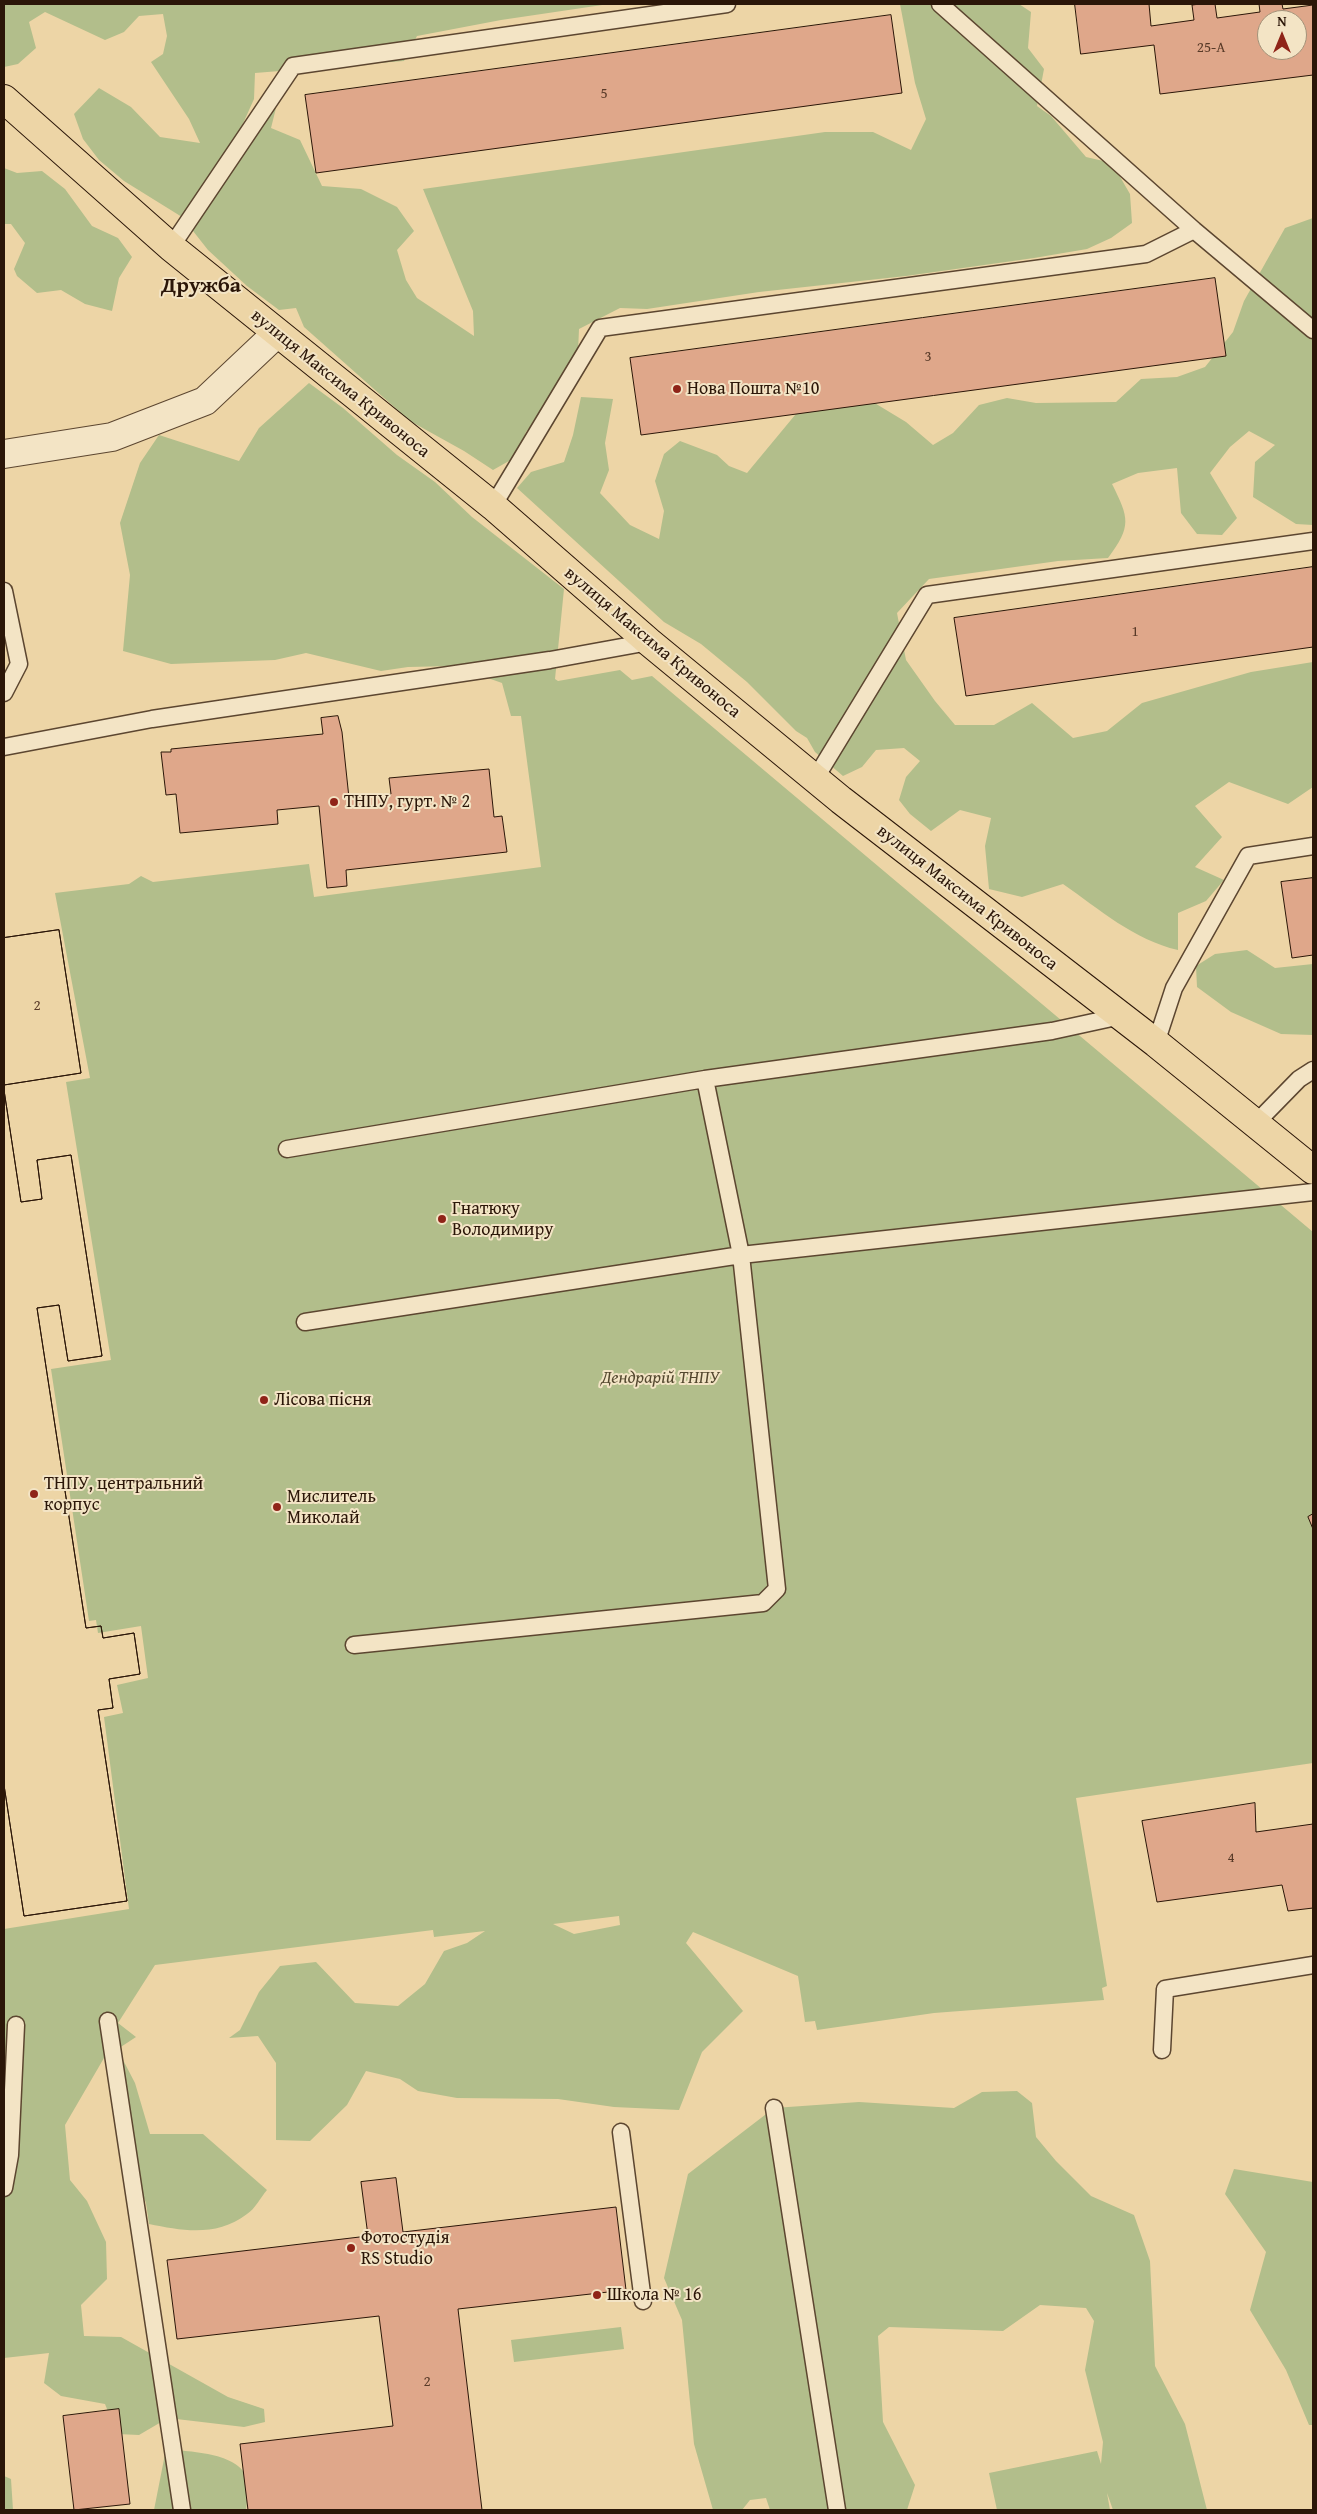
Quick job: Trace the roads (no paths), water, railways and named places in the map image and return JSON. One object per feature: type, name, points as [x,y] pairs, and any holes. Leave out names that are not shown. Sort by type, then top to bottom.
[{"type":"main road","name":"вулиця Максима Кривоноса","points":[[4,99],[171,247],[276,334],[492,506],[649,642],[815,779],[1121,1016],[1313,1170]]},
{"type":"street","points":[[4,454],[112,437],[205,401],[276,334]]},
{"type":"lane","points":[[171,247],[293,66],[727,4]]},
{"type":"lane","points":[[940,4],[1194,230],[1313,330]]},
{"type":"lane","points":[[492,506],[600,328],[1146,254],[1194,230]]},
{"type":"lane","points":[[815,779],[927,595],[1313,541]]},
{"type":"lane","points":[[4,590],[19,664],[4,694]]},
{"type":"lane","points":[[4,747],[152,719],[550,660],[649,642]]},
{"type":"lane","points":[[1156,1044],[1174,988],[1248,856],[1313,846]]},
{"type":"lane","points":[[286,1149],[705,1079],[1052,1031],[1121,1016]]},
{"type":"lane","points":[[1256,1123],[1299,1079],[1313,1070]]},
{"type":"lane","points":[[354,1645],[762,1603],[777,1589],[741,1255],[705,1079]]},
{"type":"lane","points":[[304,1322],[741,1255],[1313,1192]]},
{"type":"lane","points":[[1162,2050],[1165,1989],[1313,1965]]},
{"type":"lane","points":[[108,2021],[182,2510]]},
{"type":"lane","points":[[4,2188],[10,2155],[16,2025]]},
{"type":"lane","points":[[774,2108],[837,2510]]},
{"type":"lane","points":[[621,2132],[643,2301]]},
{"type":"place","name":"Нова Пошта №10","points":[[677,389]]},
{"type":"place","name":"ТНПУ, гурт. № 2","points":[[334,802]]},
{"type":"place","name":"Гнатюку Володимиру","points":[[442,1219]]},
{"type":"place","name":"Лісова пісня","points":[[264,1400]]},
{"type":"place","name":"ТНПУ, центральний корпус","points":[[34,1494]]},
{"type":"place","name":"Мислитель Миколай","points":[[277,1507]]},
{"type":"place","name":"Фотостудія RS Studio","points":[[351,2248]]},
{"type":"place","name":"Школа № 16","points":[[597,2295]]},
{"type":"district","name":"Дружба","points":[[201,286]]},
{"type":"park label","name":"Дендрарій ТНПУ","points":[[660,1378]]}]
